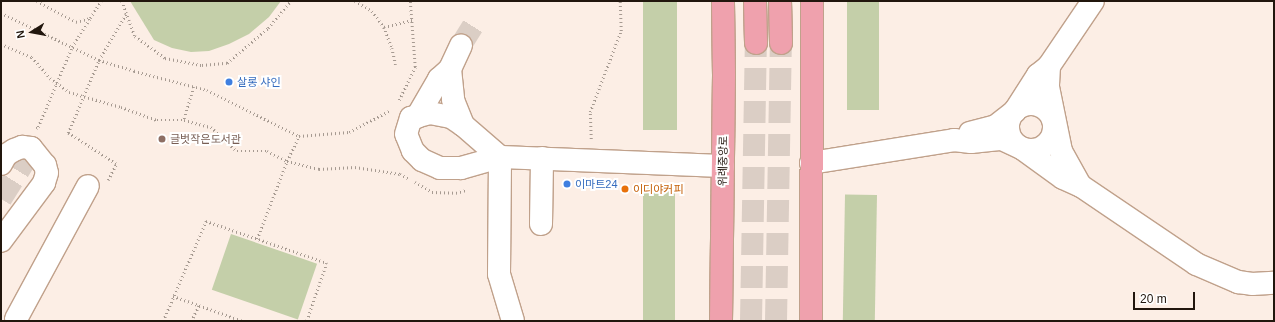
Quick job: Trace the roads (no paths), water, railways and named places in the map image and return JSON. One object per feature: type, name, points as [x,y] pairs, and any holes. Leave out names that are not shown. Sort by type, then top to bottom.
[{"type":"main road","name":"위례중앙로","points":[[720,321],[724,75],[723,1]]},
{"type":"main road","points":[[755,1],[756,43]]},
{"type":"main road","points":[[780,1],[781,43]]},
{"type":"main road","points":[[811,321],[812,1]]},
{"type":"lane","points":[[1093,1],[1049,66],[1038,75],[1010,117],[1008,132],[1011,140],[1063,178],[1081,186],[1206,270],[1238,282],[1252,284],[1274,283]]},
{"type":"lane","points":[[417,117],[439,79],[450,69],[461,45]]},
{"type":"lane","points":[[1049,66],[1048,87],[1060,151],[1081,186]]},
{"type":"lane","points":[[450,69],[453,100],[463,125]]},
{"type":"lane","points":[[811,163],[954,140],[971,142],[1002,139],[1023,149],[1038,150],[1050,141],[1055,127],[1053,120],[1044,108],[1029,104],[1015,111],[996,126],[970,132],[954,140]]},
{"type":"lane","points":[[513,321],[499,274],[500,157],[463,125],[451,117],[430,113],[411,118],[406,134],[414,150],[422,160],[440,168],[461,168],[500,157],[723,166]]},
{"type":"lane","points":[[1,164],[6,155],[14,150],[22,147],[31,148],[45,165],[46,173],[44,183],[1,242]]},
{"type":"lane","points":[[541,224],[542,158]]},
{"type":"lane","points":[[12,317],[88,186]]},
{"type":"tunnel","points":[[461,45],[475,23]]},
{"type":"tunnel","points":[[751,321],[756,43]]},
{"type":"tunnel","points":[[776,321],[781,43]]},
{"type":"tunnel","points":[[1,199],[28,156]]},
{"type":"place","name":"살롱 샤인","points":[[229,82]]},
{"type":"place","name":"글벗작은도서관","points":[[162,139]]},
{"type":"place","name":"이마트24","points":[[567,184]]},
{"type":"place","name":"이디야커피","points":[[625,189]]}]
